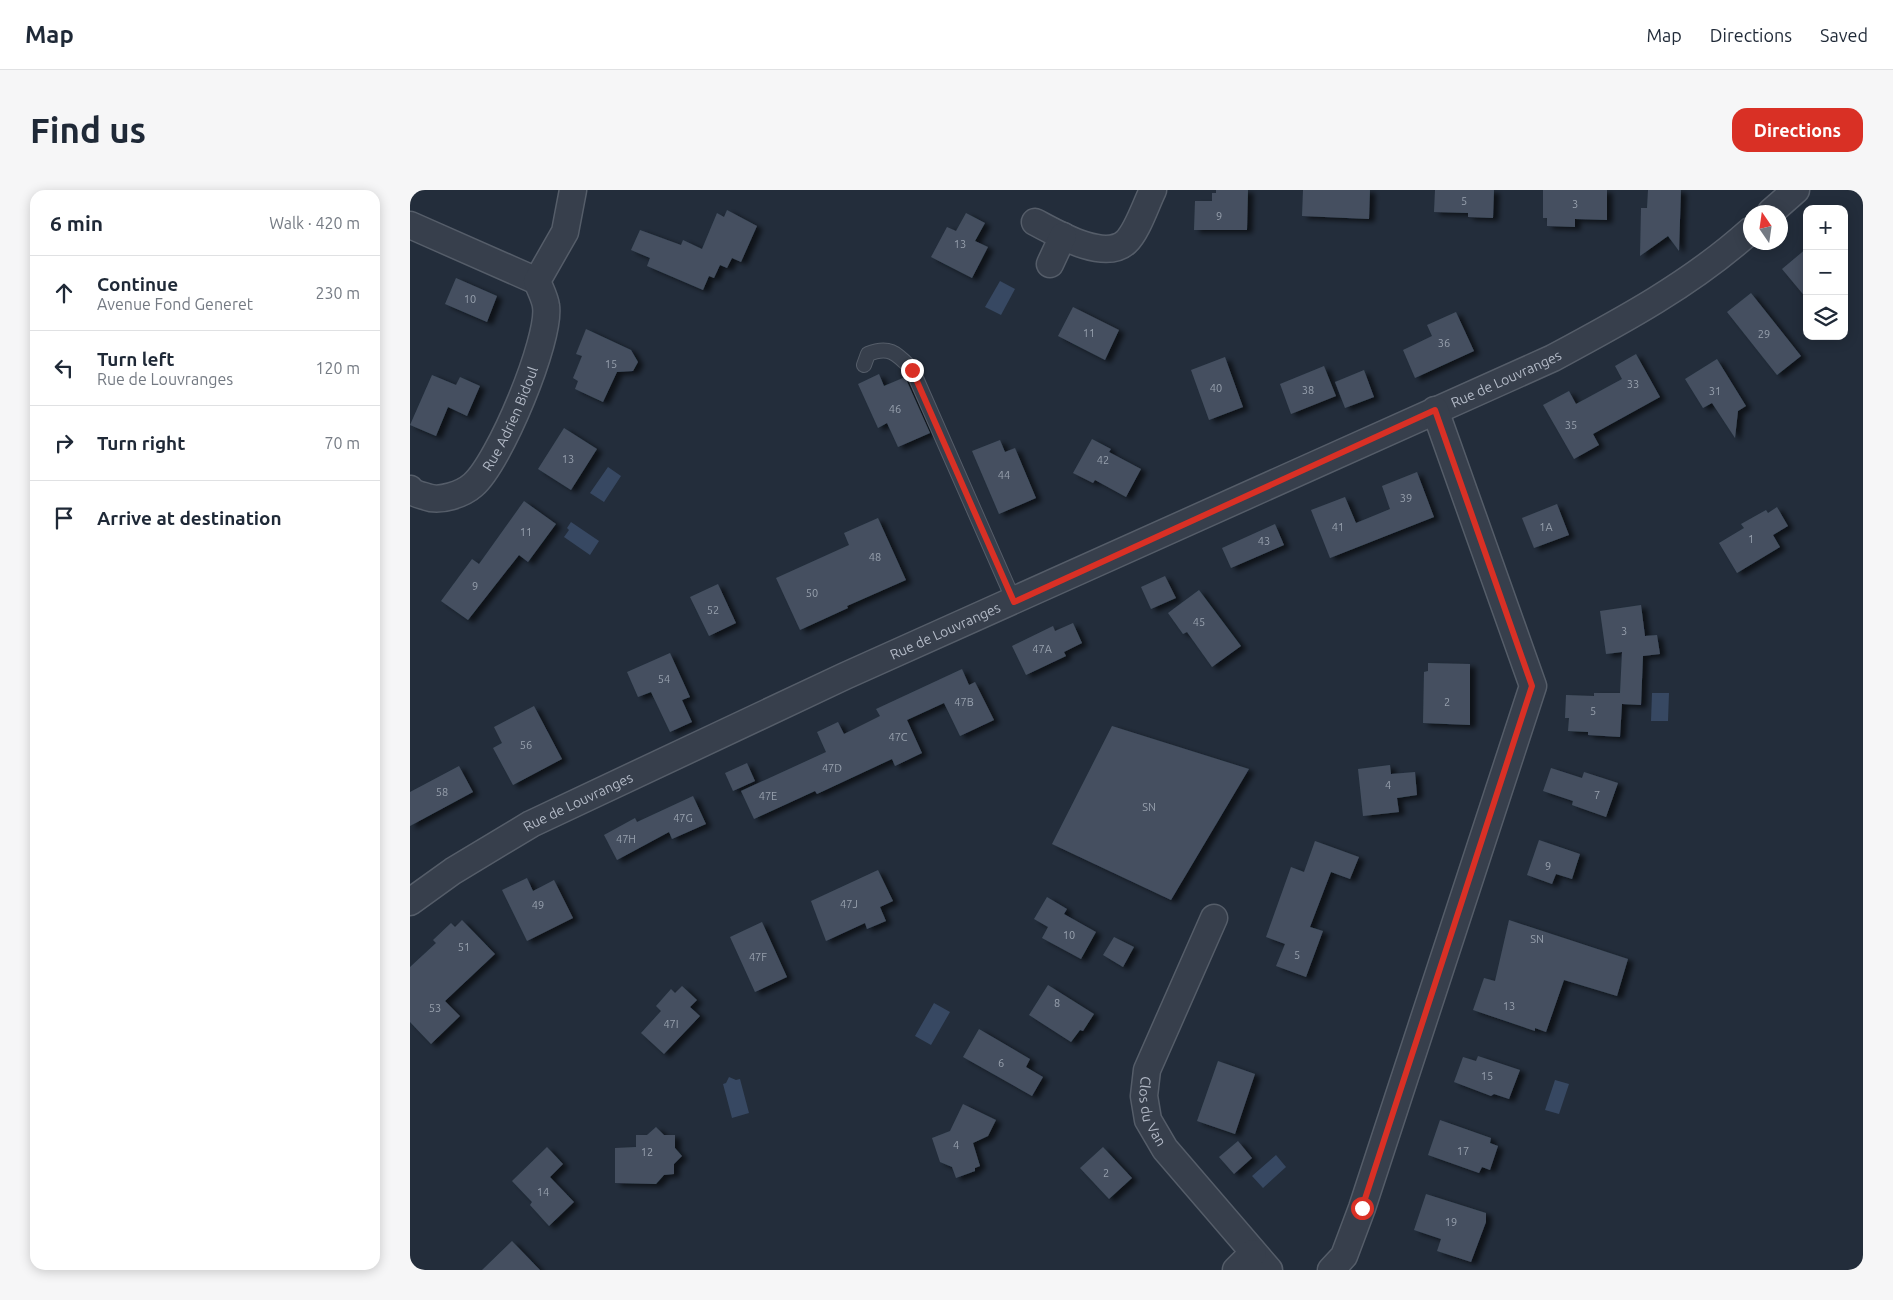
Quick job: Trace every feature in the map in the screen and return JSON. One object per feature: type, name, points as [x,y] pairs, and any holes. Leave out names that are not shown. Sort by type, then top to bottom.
[{"type":"street","points":[[410,226],[537,281],[565,232],[572,190]]},
{"type":"street","points":[[1035,222],[1063,236],[1097,249],[1114,248],[1126,242],[1153,190]]},
{"type":"street","points":[[1779,205],[1796,190]]},
{"type":"street","points":[[1050,264],[1063,236]]},
{"type":"street","name":"Rue de Louvranges","points":[[410,902],[453,871],[531,824],[845,676],[1014,602],[1553,358],[1643,310],[1724,255],[1743,237]]},
{"type":"street","name":"Rue Adrien Bidoul","points":[[410,489],[433,500],[447,498],[473,485],[494,456],[524,393],[543,336],[546,306],[537,281]]},
{"type":"street","points":[[1330,1270],[1344,1256],[1362,1208],[1532,686],[1435,410]]},
{"type":"street","name":"Clos du Van","points":[[1214,918],[1147,1070],[1144,1096],[1148,1120],[1165,1150],[1223,1214],[1253,1264]]},
{"type":"lane","points":[[864,365],[868,354],[880,349],[889,350],[912,370],[1014,602]]},
{"type":"water","points":[[1000,281],[1015,289],[1001,315],[985,307]]},
{"type":"water","points":[[608,467],[621,476],[604,502],[590,493]]},
{"type":"water","points":[[571,522],[599,541],[590,555],[564,537],[569,530],[567,528]]},
{"type":"water","points":[[1652,693],[1669,693],[1668,721],[1651,721]]},
{"type":"water","points":[[934,1003],[950,1012],[931,1045],[915,1036]]},
{"type":"water","points":[[729,1077],[736,1080],[740,1079],[749,1113],[732,1118],[723,1084],[726,1083]]},
{"type":"water","points":[[1555,1080],[1569,1084],[1559,1114],[1545,1110]]},
{"type":"water","points":[[1276,1155],[1286,1167],[1263,1188],[1252,1176]]},
{"type":"building","points":[[1216,190],[1248,190],[1247,230],[1194,230],[1195,201],[1212,201],[1212,193],[1216,193]]},
{"type":"building","points":[[1303,190],[1370,190],[1369,219],[1302,216]]},
{"type":"building","points":[[1435,190],[1494,190],[1493,218],[1468,217],[1468,213],[1434,212]]},
{"type":"building","points":[[1543,190],[1607,190],[1607,220],[1575,219],[1575,227],[1547,226],[1547,218],[1543,218]]},
{"type":"building","points":[[1648,190],[1681,190],[1679,251],[1668,236],[1640,256],[1641,208],[1647,208]]},
{"type":"building","points":[[727,210],[757,226],[741,262],[732,258],[727,268],[720,265],[714,278],[709,276],[703,290],[647,266],[650,258],[631,250],[640,230],[681,245],[683,240],[702,249],[717,213],[724,217]]},
{"type":"building","points":[[966,213],[985,223],[975,241],[988,247],[972,278],[931,257],[947,227],[956,231]]},
{"type":"building","points":[[1803,251],[1803,294],[1782,269]]},
{"type":"building","points":[[456,278],[497,296],[487,322],[445,304]]},
{"type":"building","points":[[1751,293],[1801,356],[1777,375],[1727,312]]},
{"type":"building","points":[[1073,307],[1119,330],[1105,360],[1058,336]]},
{"type":"building","points":[[1456,312],[1474,351],[1415,378],[1403,350],[1432,336],[1427,325]]},
{"type":"building","points":[[586,329],[631,350],[638,362],[633,371],[617,372],[603,402],[575,389],[578,381],[573,378],[582,356],[576,354]]},
{"type":"building","points":[[1636,354],[1660,397],[1593,434],[1599,445],[1574,459],[1543,405],[1569,391],[1576,404],[1622,379],[1615,366]]},
{"type":"building","points":[[1225,357],[1243,407],[1209,420],[1191,370]]},
{"type":"building","points":[[1717,359],[1746,406],[1738,411],[1735,438],[1712,403],[1703,408],[1685,379]]},
{"type":"building","points":[[1324,366],[1336,396],[1291,414],[1280,384]]},
{"type":"building","points":[[1364,370],[1374,397],[1345,408],[1335,382]]},
{"type":"building","points":[[879,374],[884,386],[905,377],[930,433],[898,447],[887,423],[878,428],[858,384]]},
{"type":"building","points":[[432,375],[456,385],[460,377],[480,386],[467,416],[448,407],[436,436],[410,425]]},
{"type":"building","points":[[564,428],[597,449],[571,490],[538,469]]},
{"type":"building","points":[[1092,439],[1111,449],[1109,452],[1141,469],[1126,497],[1095,480],[1093,483],[1073,473]]},
{"type":"building","points":[[1000,440],[1005,452],[1015,448],[1036,498],[999,514],[972,451]]},
{"type":"building","points":[[1417,472],[1434,517],[1330,558],[1311,510],[1345,497],[1356,523],[1390,509],[1382,486]]},
{"type":"building","points":[[524,501],[556,524],[528,562],[519,555],[468,620],[441,601],[472,559],[479,564]]},
{"type":"building","points":[[1557,504],[1569,535],[1534,548],[1522,518]]},
{"type":"building","points":[[1777,507],[1788,526],[1773,535],[1780,547],[1737,573],[1719,543],[1744,528],[1741,524],[1766,510],[1768,513]]},
{"type":"building","points":[[878,518],[906,580],[847,606],[848,608],[800,630],[776,578],[849,545],[844,533]]},
{"type":"building","points":[[1275,524],[1284,545],[1231,568],[1222,548]]},
{"type":"building","points":[[1165,576],[1176,598],[1151,609],[1141,587]]},
{"type":"building","points":[[718,584],[736,623],[709,636],[690,597]]},
{"type":"building","points":[[1199,590],[1241,646],[1212,667],[1187,632],[1183,634],[1168,613]]},
{"type":"building","points":[[1641,605],[1645,636],[1657,635],[1660,654],[1643,656],[1641,705],[1622,704],[1620,737],[1588,735],[1588,732],[1568,731],[1569,718],[1565,718],[1566,695],[1594,696],[1594,693],[1620,693],[1622,652],[1606,654],[1600,611]]},
{"type":"building","points":[[1073,623],[1082,643],[1064,652],[1066,656],[1026,675],[1012,646],[1053,626],[1055,631]]},
{"type":"building","points":[[670,653],[690,697],[682,700],[692,722],[670,732],[651,692],[638,697],[627,672]]},
{"type":"building","points":[[1428,663],[1470,664],[1470,725],[1423,723],[1424,672],[1428,671]]},
{"type":"building","points":[[962,669],[969,685],[975,682],[994,720],[960,736],[944,703],[907,720],[922,753],[895,766],[892,759],[817,794],[815,791],[754,819],[741,791],[826,752],[817,732],[838,722],[844,734],[880,716],[876,709]]},
{"type":"building","points":[[534,706],[562,759],[513,785],[493,748],[502,743],[494,727]]},
{"type":"building","points":[[1112,726],[1249,769],[1171,900],[1052,844]]},
{"type":"building","points":[[747,763],[755,781],[733,791],[725,773]]},
{"type":"building","points":[[1390,765],[1391,774],[1415,772],[1417,795],[1397,798],[1399,812],[1363,816],[1358,769]]},
{"type":"building","points":[[459,766],[473,792],[410,826],[410,792]]},
{"type":"building","points":[[1551,768],[1582,778],[1584,772],[1618,783],[1606,817],[1572,805],[1573,801],[1543,791]]},
{"type":"building","points":[[693,796],[706,824],[672,839],[669,832],[617,860],[604,835],[635,818],[637,822]]},
{"type":"building","points":[[1539,840],[1580,854],[1572,879],[1556,874],[1552,884],[1527,875]]},
{"type":"building","points":[[1315,841],[1359,857],[1350,879],[1331,872],[1310,927],[1323,931],[1306,977],[1276,966],[1285,944],[1266,937],[1291,867],[1304,872]]},
{"type":"building","points":[[878,870],[893,901],[880,907],[886,921],[867,929],[865,923],[826,941],[811,901]]},
{"type":"building","points":[[527,878],[533,891],[554,880],[573,918],[527,941],[502,890]]},
{"type":"building","points":[[1047,897],[1067,909],[1064,914],[1096,932],[1081,959],[1042,938],[1048,927],[1034,919]]},
{"type":"building","points":[[462,920],[495,954],[445,1001],[460,1016],[431,1044],[410,1022],[410,967],[436,943],[433,940],[451,923],[455,927]]},
{"type":"building","points":[[1509,920],[1628,959],[1617,996],[1564,980],[1546,1032],[1535,1028],[1535,1031],[1473,1010],[1484,978],[1495,981]]},
{"type":"building","points":[[762,922],[787,977],[755,992],[730,937]]},
{"type":"building","points":[[1114,937],[1134,947],[1123,967],[1103,955]]},
{"type":"building","points":[[1048,985],[1094,1014],[1083,1031],[1080,1030],[1071,1042],[1029,1015]]},
{"type":"building","points":[[682,986],[697,1000],[690,1007],[700,1016],[664,1054],[641,1033],[661,1011],[656,1006],[671,989],[675,993]]},
{"type":"building","points":[[979,1029],[1030,1059],[1026,1067],[1043,1077],[1032,1096],[963,1057]]},
{"type":"building","points":[[1478,1056],[1520,1070],[1509,1099],[1494,1094],[1491,1096],[1454,1082],[1463,1057],[1476,1061]]},
{"type":"building","points":[[1218,1061],[1255,1074],[1235,1134],[1197,1121]]},
{"type":"building","points":[[963,1104],[996,1120],[988,1136],[973,1143],[980,1166],[975,1168],[975,1171],[956,1178],[952,1167],[940,1162],[932,1138],[950,1131]]},
{"type":"building","points":[[1440,1120],[1491,1138],[1490,1143],[1498,1146],[1490,1170],[1482,1167],[1479,1173],[1428,1155]]},
{"type":"building","points":[[656,1127],[664,1135],[675,1135],[675,1148],[682,1156],[674,1164],[674,1174],[664,1175],[656,1184],[615,1183],[615,1148],[636,1147],[636,1135],[647,1135]]},
{"type":"building","points":[[1238,1141],[1252,1158],[1234,1174],[1219,1157]]},
{"type":"building","points":[[547,1147],[563,1164],[550,1177],[574,1202],[549,1226],[530,1205],[532,1202],[512,1181]]},
{"type":"building","points":[[1103,1147],[1132,1178],[1109,1199],[1080,1168]]},
{"type":"building","points":[[1426,1194],[1486,1213],[1486,1222],[1471,1262],[1437,1251],[1441,1239],[1414,1230]]},
{"type":"building","points":[[512,1241],[540,1270],[482,1270]]},
{"type":"route","points":[[912,370],[1014,602],[1203,514],[1435,410],[1532,686],[1362,1208]]}]
